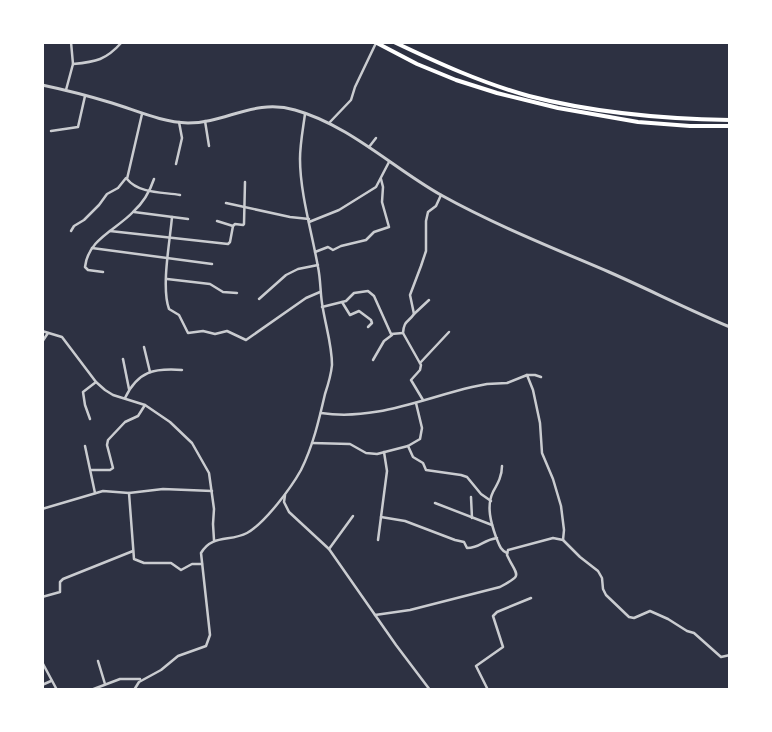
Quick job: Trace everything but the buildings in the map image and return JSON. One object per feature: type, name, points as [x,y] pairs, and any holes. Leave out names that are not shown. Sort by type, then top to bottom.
[{"type":"highway","points":[[394,42],[474,77],[559,103],[638,116],[730,120]]},
{"type":"highway","points":[[375,43],[417,64],[456,80],[497,93],[558,108],[638,122],[690,126],[730,126]]},
{"type":"street","points":[[66,90],[73,64],[71,42]]},
{"type":"street","points":[[73,64],[98,61],[105,58],[122,42]]},
{"type":"street","points":[[330,122],[351,100],[375,43]]},
{"type":"street","points":[[42,85],[66,90],[154,118],[179,122],[205,121],[259,107],[282,107],[330,122],[441,195],[526,237],[730,327]]},
{"type":"street","points":[[52,131],[78,128],[85,96]]},
{"type":"street","points":[[71,231],[74,226],[84,220],[99,205],[107,194],[118,188],[126,178],[142,114]]},
{"type":"street","points":[[91,690],[120,679],[142,679],[161,670],[178,656],[204,648],[208,643],[210,635],[201,553],[214,540],[234,538],[253,529],[285,494],[301,470],[312,443],[332,366],[322,307],[318,265],[300,160],[306,114]]},
{"type":"street","points":[[205,121],[209,146]]},
{"type":"street","points":[[176,164],[182,138],[179,122]]},
{"type":"street","points":[[368,148],[376,138]]},
{"type":"street","points":[[315,252],[328,247],[332,250],[368,240],[374,232],[389,227],[382,202],[383,187],[381,179],[382,173],[389,162]]},
{"type":"street","points":[[126,178],[129,182],[150,191],[180,195]]},
{"type":"street","points":[[103,272],[88,270],[85,267],[92,248],[134,212],[150,191],[154,179]]},
{"type":"street","points":[[226,202],[309,220],[339,210],[376,186],[381,179]]},
{"type":"street","points":[[217,221],[233,226],[235,224],[244,225],[245,182]]},
{"type":"street","points":[[414,314],[410,295],[426,251],[426,221],[428,212],[436,206],[441,195]]},
{"type":"street","points":[[134,212],[188,219]]},
{"type":"street","points":[[172,217],[167,279],[168,307],[180,315],[188,333],[203,331],[215,334],[227,331],[244,340],[254,336],[306,298],[320,292]]},
{"type":"street","points":[[110,231],[227,244],[230,242],[233,226]]},
{"type":"street","points":[[92,248],[212,264]]},
{"type":"street","points":[[259,299],[286,275],[298,269],[318,265]]},
{"type":"street","points":[[167,279],[210,284],[223,292],[237,293]]},
{"type":"street","points":[[322,307],[342,302],[354,293],[364,291],[371,293],[392,335]]},
{"type":"street","points":[[423,400],[411,380],[420,370],[420,363],[403,333],[405,322],[429,300]]},
{"type":"street","points":[[342,302],[350,316],[359,311],[370,318],[372,321],[368,327]]},
{"type":"street","points":[[42,331],[62,337],[96,382],[108,392],[145,405],[170,422],[192,443],[209,473],[212,491],[214,540]]},
{"type":"street","points":[[420,363],[449,332]]},
{"type":"street","points":[[42,342],[48,333]]},
{"type":"street","points":[[373,360],[384,341],[392,335],[403,333]]},
{"type":"street","points":[[144,347],[150,372]]},
{"type":"street","points":[[123,359],[129,389]]},
{"type":"street","points":[[125,398],[129,389],[137,380],[150,372],[162,369],[182,370]]},
{"type":"street","points":[[321,413],[340,416],[383,412],[487,384],[507,383],[527,375],[541,377]]},
{"type":"street","points":[[527,375],[533,390],[542,453],[553,479],[561,506],[564,530],[563,540]]},
{"type":"street","points":[[90,419],[83,392],[96,382]]},
{"type":"street","points":[[312,443],[350,444],[366,453],[377,454],[408,446],[420,439],[422,434],[416,402]]},
{"type":"street","points":[[91,470],[106,471],[112,468],[107,445],[108,440],[125,422],[138,416],[145,405]]},
{"type":"street","points":[[85,446],[95,493]]},
{"type":"street","points":[[408,446],[414,456],[423,463],[426,470],[467,477],[481,494],[491,502]]},
{"type":"street","points":[[378,540],[387,471],[384,452]]},
{"type":"street","points":[[375,615],[410,610],[486,592],[514,581],[517,576],[516,571],[500,546],[490,514],[492,494],[499,481],[502,466]]},
{"type":"street","points":[[42,509],[102,491],[129,493],[163,489],[212,491]]},
{"type":"street","points":[[129,493],[134,559],[144,563],[171,563],[181,570],[192,564],[202,564]]},
{"type":"street","points":[[285,494],[284,502],[288,512],[304,529],[329,549],[430,689]]},
{"type":"street","points":[[471,497],[472,518]]},
{"type":"street","points":[[435,503],[492,525]]},
{"type":"street","points":[[329,549],[353,516]]},
{"type":"street","points":[[381,516],[405,521],[464,542],[467,548],[476,548],[488,539],[497,538]]},
{"type":"street","points":[[506,553],[508,550],[553,538],[563,540],[598,572],[602,578],[603,589],[606,595],[629,617],[634,618],[650,611],[668,619],[686,631],[694,633],[721,657],[730,655]]},
{"type":"street","points":[[42,597],[60,592],[60,582],[63,579],[133,551]]},
{"type":"street","points":[[488,690],[476,666],[503,647],[493,616],[497,612],[531,598]]},
{"type":"street","points":[[98,661],[105,684]]},
{"type":"street","points":[[42,662],[57,690]]},
{"type":"street","points":[[134,690],[142,679]]},
{"type":"street","points":[[42,685],[51,681]]}]
